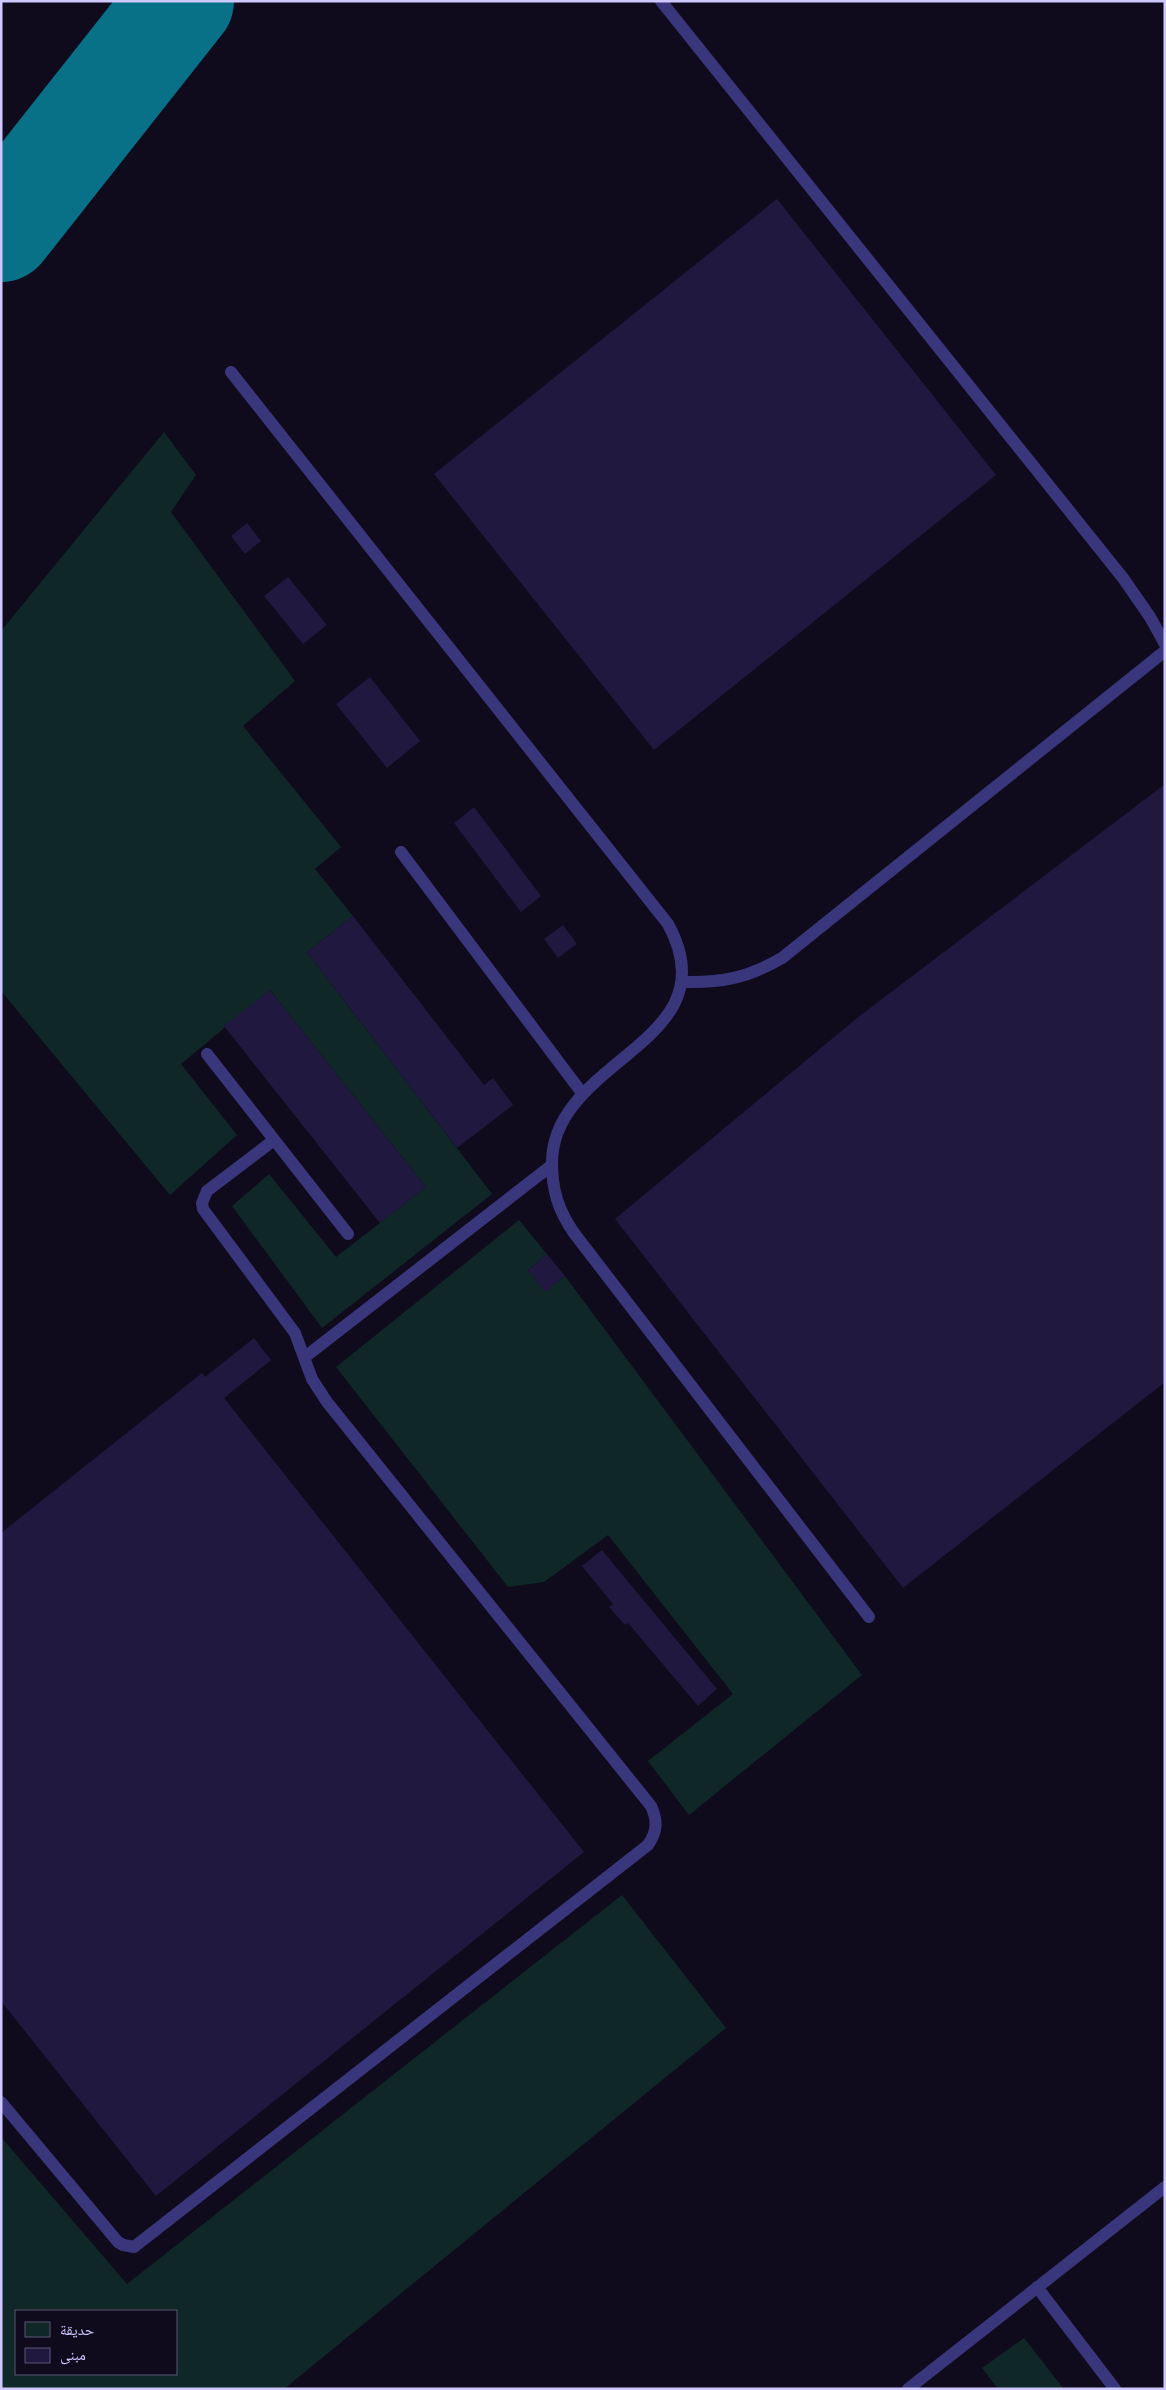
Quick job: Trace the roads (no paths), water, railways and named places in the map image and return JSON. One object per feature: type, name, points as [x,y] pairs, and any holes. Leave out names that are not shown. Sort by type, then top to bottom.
[{"type":"lane","points":[[661,1],[1123,578],[1150,617],[1165,644]]},
{"type":"lane","points":[[231,372],[668,924],[678,942],[682,961],[682,982],[676,1002],[665,1020],[652,1034],[582,1093],[568,1110],[558,1130],[552,1152],[554,1196],[562,1216],[574,1233],[869,1617]]},
{"type":"lane","points":[[682,982],[708,983],[734,979],[759,971],[782,958],[1165,651]]},
{"type":"lane","points":[[401,852],[582,1093]]},
{"type":"lane","points":[[207,1054],[348,1234]]},
{"type":"lane","points":[[1,2102],[118,2242],[123,2246],[134,2246],[648,1845],[654,1836],[655,1816],[651,1806],[327,1402],[312,1379],[305,1357],[290,1326],[207,1216],[202,1203],[207,1191],[274,1140]]},
{"type":"lane","points":[[305,1357],[552,1165]]},
{"type":"lane","points":[[908,2389],[1165,2187]]},
{"type":"lane","points":[[1037,2287],[1115,2389]]}]
